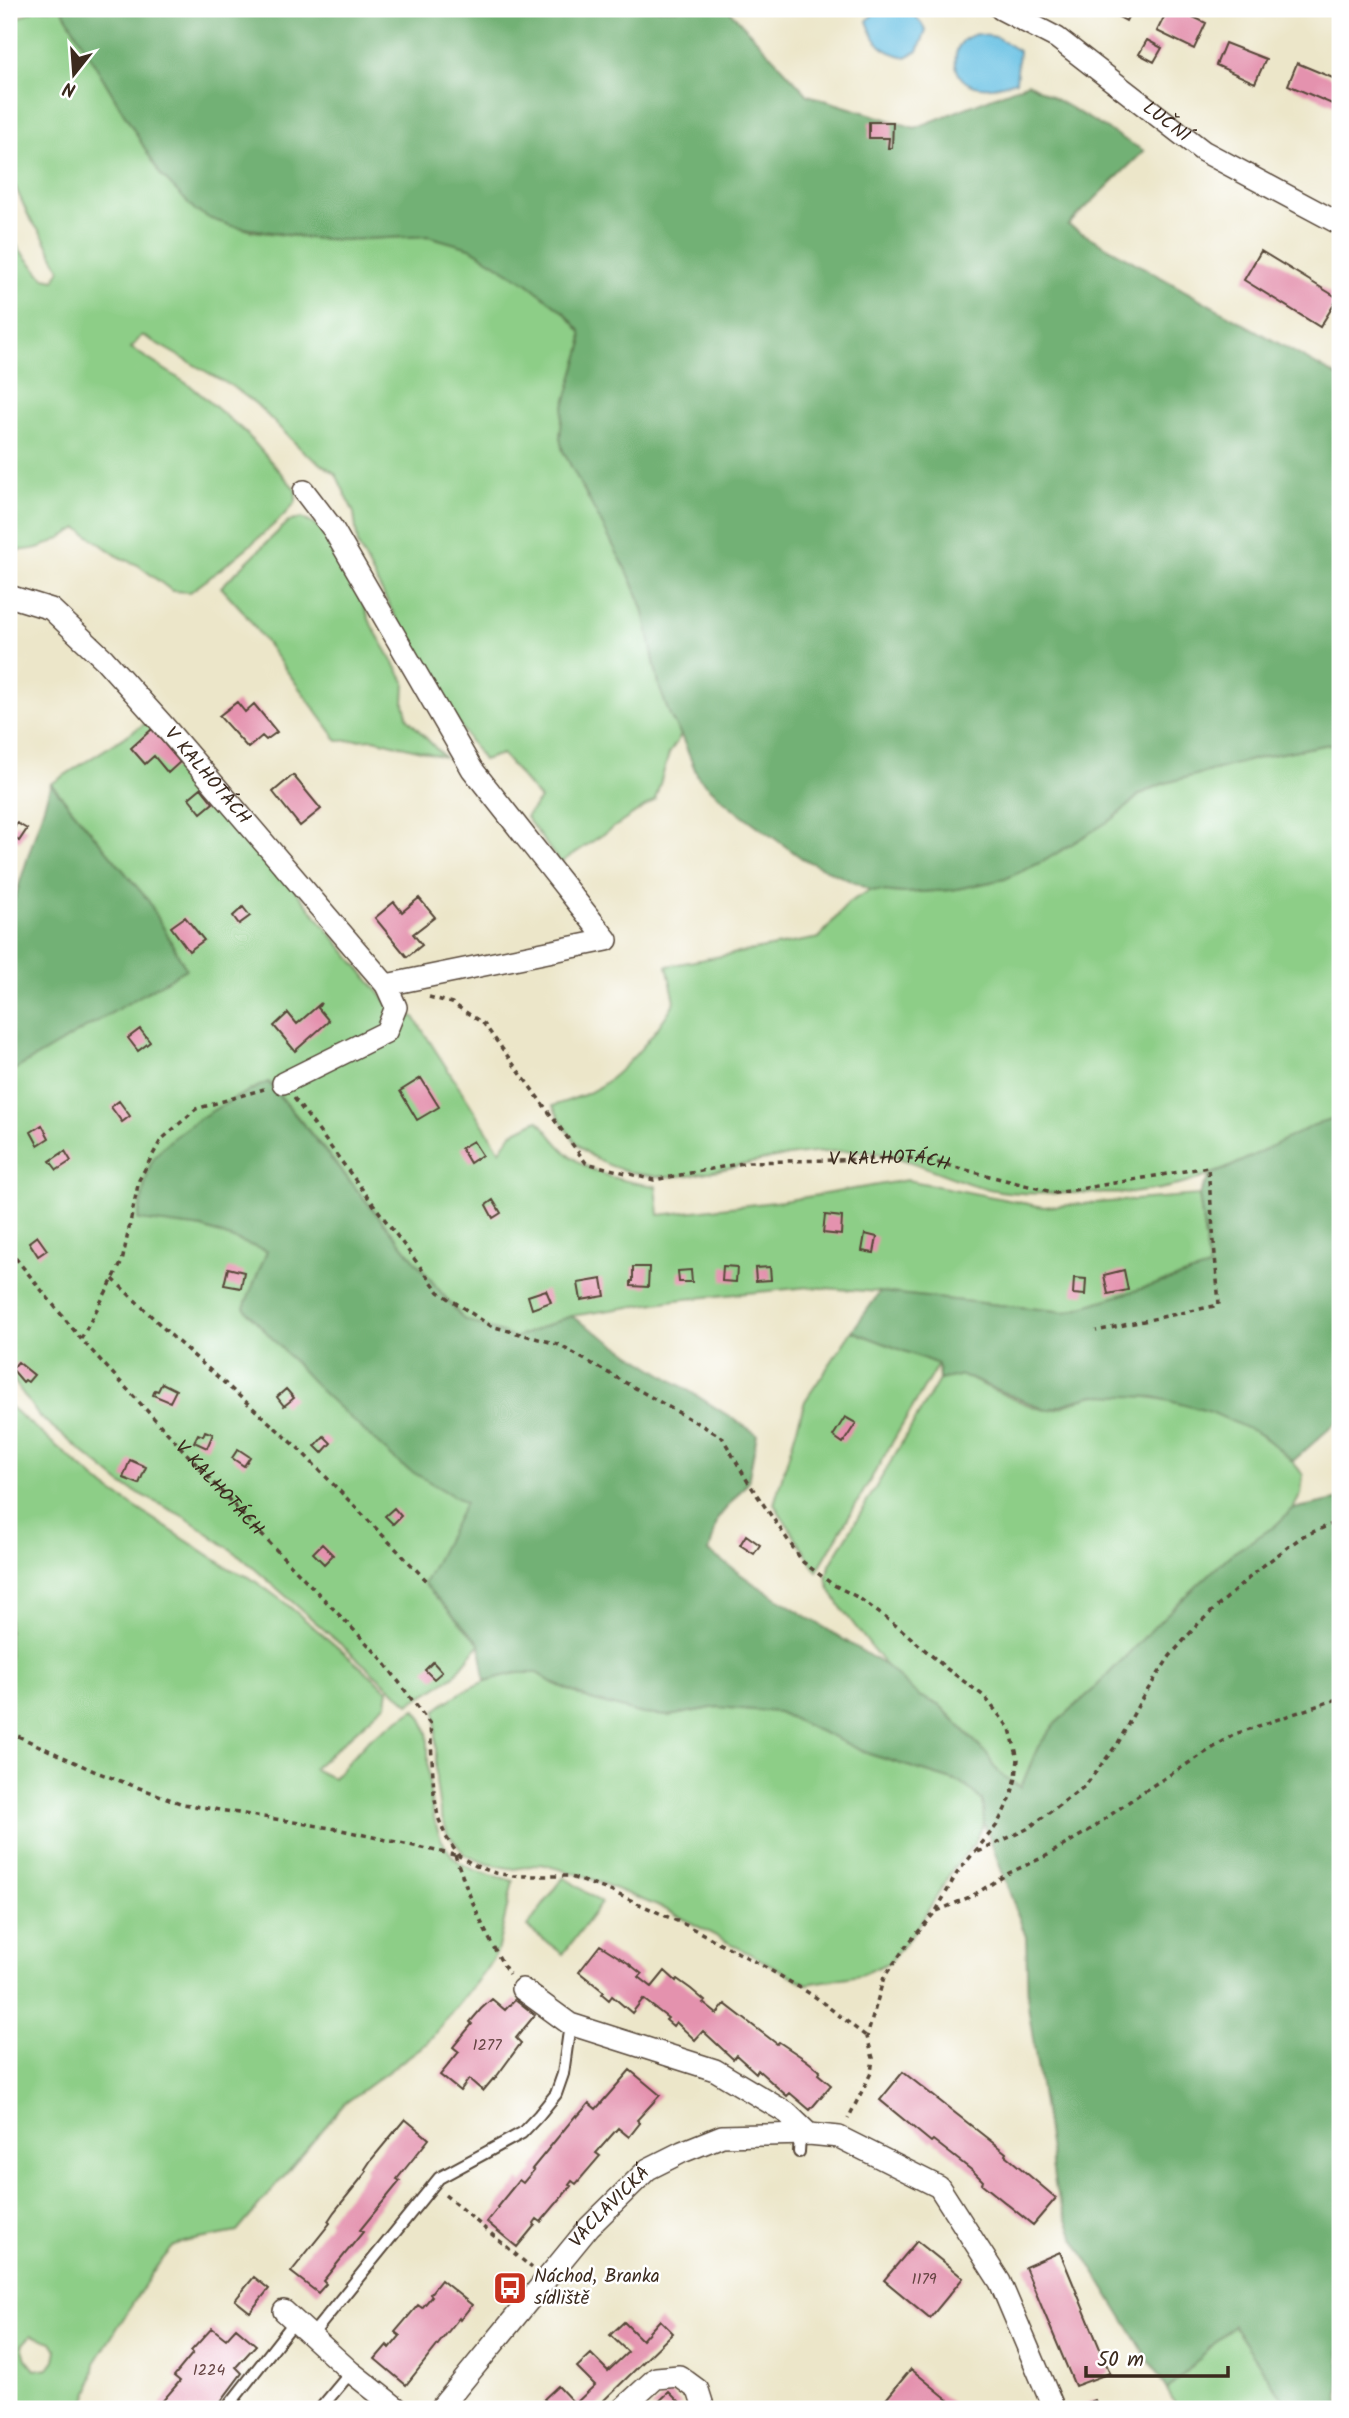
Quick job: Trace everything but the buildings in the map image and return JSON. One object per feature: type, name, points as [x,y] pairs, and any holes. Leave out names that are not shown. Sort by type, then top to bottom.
[{"type":"street","name":"LUČNÍ","points":[[1001,9],[1057,38],[1203,152],[1340,225]]},
{"type":"street","points":[[283,1083],[386,1032],[396,1007],[386,985],[607,940],[472,769],[333,529],[304,491]]},
{"type":"street","name":"V KALHOTÁCH","points":[[9,596],[51,610],[104,659],[386,985]]},
{"type":"street","points":[[522,1989],[570,2024],[715,2070],[787,2113],[803,2140]]},
{"type":"street","name":"VÁCLAVICKÁ","points":[[440,2409],[589,2227],[648,2169],[722,2136],[803,2140],[839,2137],[939,2187],[1000,2282],[1054,2409]]},
{"type":"street","points":[[289,2316],[351,2372],[398,2409]]},
{"type":"street","points":[[622,2409],[656,2378],[679,2376],[698,2390],[704,2409]]},
{"type":"lane","points":[[311,2336],[439,2178],[522,2133],[539,2115],[556,2094],[563,2074],[570,2024]]},
{"type":"lane","points":[[226,2409],[289,2316]]},
{"type":"lane","points":[[320,2409],[351,2372]]},
{"type":"path","name":"V KALHOTÁCH","points":[[426,996],[452,1003],[484,1024],[586,1163],[654,1180],[748,1162],[919,1158],[1055,1193],[1208,1167],[1219,1305],[1096,1331]]},
{"type":"path","points":[[81,1339],[122,1262],[139,1180],[161,1140],[196,1109],[283,1083],[439,1292],[491,1326],[557,1344],[722,1437],[748,1482],[803,1562],[832,1584],[859,1598],[984,1696],[1010,1729],[1018,1759],[1010,1799],[996,1825],[957,1873],[936,1911],[884,1977],[867,2037],[873,2057],[871,2073],[839,2137]]},
{"type":"path","name":"V KALHOTÁCH","points":[[9,1250],[81,1339],[255,1528],[381,1658],[430,1724],[438,1817],[457,1856]]},
{"type":"path","points":[[113,1279],[177,1341],[297,1447],[428,1582]]},
{"type":"path","points":[[975,1853],[1027,1829],[1085,1786],[1118,1743],[1141,1700],[1170,1656],[1199,1623],[1260,1568],[1303,1536],[1340,1521]]},
{"type":"path","points":[[936,1911],[972,1896],[1009,1873],[1046,1856],[1235,1734],[1340,1698]]},
{"type":"path","points":[[9,1732],[96,1772],[183,1804],[337,1829],[457,1856],[476,1866],[513,1877],[568,1876],[608,1890],[686,1925],[765,1967],[814,1996],[867,2037]]},
{"type":"path","points":[[457,1856],[463,1879],[495,1951],[512,1979],[522,1989]]},
{"type":"path","points":[[445,2195],[546,2280]]},
{"type":"green space","points":[[35,9],[62,9],[160,174],[211,219],[252,231],[309,238],[344,240],[428,236],[470,248],[528,284],[565,313],[581,332],[582,346],[563,410],[560,438],[563,451],[634,586],[646,619],[660,688],[681,735],[669,754],[655,800],[560,863],[526,817],[540,799],[502,754],[483,760],[429,680],[358,545],[354,513],[336,474],[305,453],[256,404],[233,387],[142,335],[131,348],[192,387],[245,432],[295,489],[296,500],[264,533],[190,592],[172,591],[138,565],[119,557],[78,528],[37,548],[9,550],[9,232],[19,249],[44,278],[55,280],[60,269],[44,238],[29,217],[9,173],[9,23]]},
{"type":"green space","points":[[62,9],[728,9],[808,95],[915,128],[1028,83],[1144,151],[1068,225],[1340,378],[1340,742],[1266,756],[1162,784],[1140,794],[1114,818],[1044,861],[1005,879],[952,890],[903,893],[870,890],[803,859],[730,806],[698,777],[671,718],[660,689],[643,608],[632,581],[563,451],[560,438],[563,410],[582,346],[581,332],[565,313],[528,284],[470,248],[428,236],[344,240],[309,238],[232,226],[195,210],[160,174]]},
{"type":"green space","points":[[302,518],[322,529],[342,554],[372,626],[405,682],[404,704],[408,719],[444,757],[374,739],[338,741],[242,610],[221,587],[288,522]]},
{"type":"green space","points":[[154,718],[390,1006],[414,1017],[500,1151],[512,1133],[538,1120],[564,1150],[588,1167],[621,1180],[656,1186],[659,1215],[783,1201],[907,1180],[1043,1207],[1199,1195],[1209,1268],[1066,1312],[809,1287],[676,1300],[571,1316],[515,1338],[463,1319],[269,1082],[221,1106],[185,1129],[158,1154],[148,1172],[138,1219],[203,1228],[267,1251],[401,1465],[465,1503],[480,1644],[453,1677],[409,1704],[240,1556],[185,1517],[124,1486],[38,1415],[9,1374],[9,1073],[186,969],[148,900],[51,784]]},
{"type":"green space","points":[[1340,742],[1340,1117],[1310,1128],[1215,1173],[1172,1187],[1125,1193],[1030,1193],[981,1187],[899,1158],[866,1151],[793,1155],[688,1175],[652,1176],[635,1173],[606,1164],[585,1151],[568,1132],[553,1106],[597,1088],[623,1067],[648,1041],[675,1001],[667,966],[819,938],[848,903],[870,890],[903,893],[952,890],[1005,879],[1114,818],[1141,794],[1162,784],[1266,756]]},
{"type":"green space","points":[[51,784],[148,900],[186,969],[9,1073],[9,917]]},
{"type":"green space","points":[[268,1082],[463,1319],[515,1338],[571,1316],[757,1434],[748,1482],[718,1518],[709,1552],[753,1583],[886,1666],[919,1696],[940,1706],[988,1755],[993,1766],[1006,1779],[1021,1787],[1038,1747],[1056,1723],[1230,1555],[1275,1526],[1293,1509],[1340,1499],[1340,2409],[1290,2409],[1233,2325],[1167,2390],[1074,2238],[1056,2191],[1028,2006],[1026,1937],[984,1823],[983,1801],[962,1783],[869,1754],[778,1712],[717,1707],[669,1716],[643,1714],[591,1700],[537,1673],[515,1673],[485,1681],[480,1644],[424,1584],[465,1503],[401,1465],[321,1391],[244,1308],[267,1251],[203,1228],[138,1220],[150,1166],[169,1141],[202,1117]]},
{"type":"green space","points":[[1340,1117],[1340,1419],[1293,1461],[1262,1435],[1211,1412],[1154,1397],[1094,1395],[1046,1410],[962,1375],[939,1380],[938,1364],[852,1331],[880,1292],[1066,1312],[1209,1268],[1199,1195],[1211,1174],[1314,1125]]},
{"type":"green space","points":[[852,1331],[938,1364],[817,1571],[774,1504],[805,1401]]},
{"type":"green space","points":[[962,1375],[1039,1409],[1059,1408],[1097,1395],[1124,1395],[1153,1398],[1210,1412],[1263,1437],[1285,1454],[1303,1475],[1301,1494],[1293,1509],[1275,1526],[1230,1555],[1056,1723],[1038,1747],[1021,1787],[1006,1779],[993,1766],[988,1755],[941,1706],[919,1696],[886,1666],[842,1609],[826,1576],[939,1380]]},
{"type":"green space","points":[[9,1406],[106,1488],[230,1569],[249,1577],[284,1602],[388,1690],[386,1704],[313,1769],[333,1778],[368,1740],[415,1709],[427,1733],[431,1802],[444,1844],[462,1864],[513,1881],[497,1952],[427,2043],[344,2104],[237,2232],[184,2242],[173,2247],[156,2267],[95,2363],[91,2388],[82,2409],[9,2409]],"holes":[[[31,2335],[52,2342],[57,2350],[55,2360],[49,2368],[35,2370],[26,2359],[22,2345]]]},
{"type":"green space","points":[[527,1672],[537,1673],[591,1700],[643,1714],[669,1716],[717,1707],[778,1712],[869,1754],[962,1783],[983,1801],[984,1823],[974,1844],[953,1869],[919,1925],[890,1962],[860,1975],[807,1984],[667,1910],[584,1876],[541,1864],[514,1869],[488,1864],[465,1855],[447,1832],[440,1811],[436,1782],[436,1710],[478,1684]]},
{"type":"green space","points":[[564,1877],[601,1903],[563,1954],[527,1927]]},
{"type":"green space","points":[[1233,2325],[1290,2409],[1178,2409],[1167,2390]]},
{"type":"water","points":[[877,9],[900,9],[912,13],[922,23],[926,31],[918,51],[906,57],[880,46],[867,21]]},
{"type":"water","points":[[976,34],[996,37],[1019,51],[1016,81],[998,86],[978,87],[962,78],[957,69],[957,52],[963,41]]},
{"type":"place","name":"Náchod, Branka sídliště","points":[[510,2288]]}]
